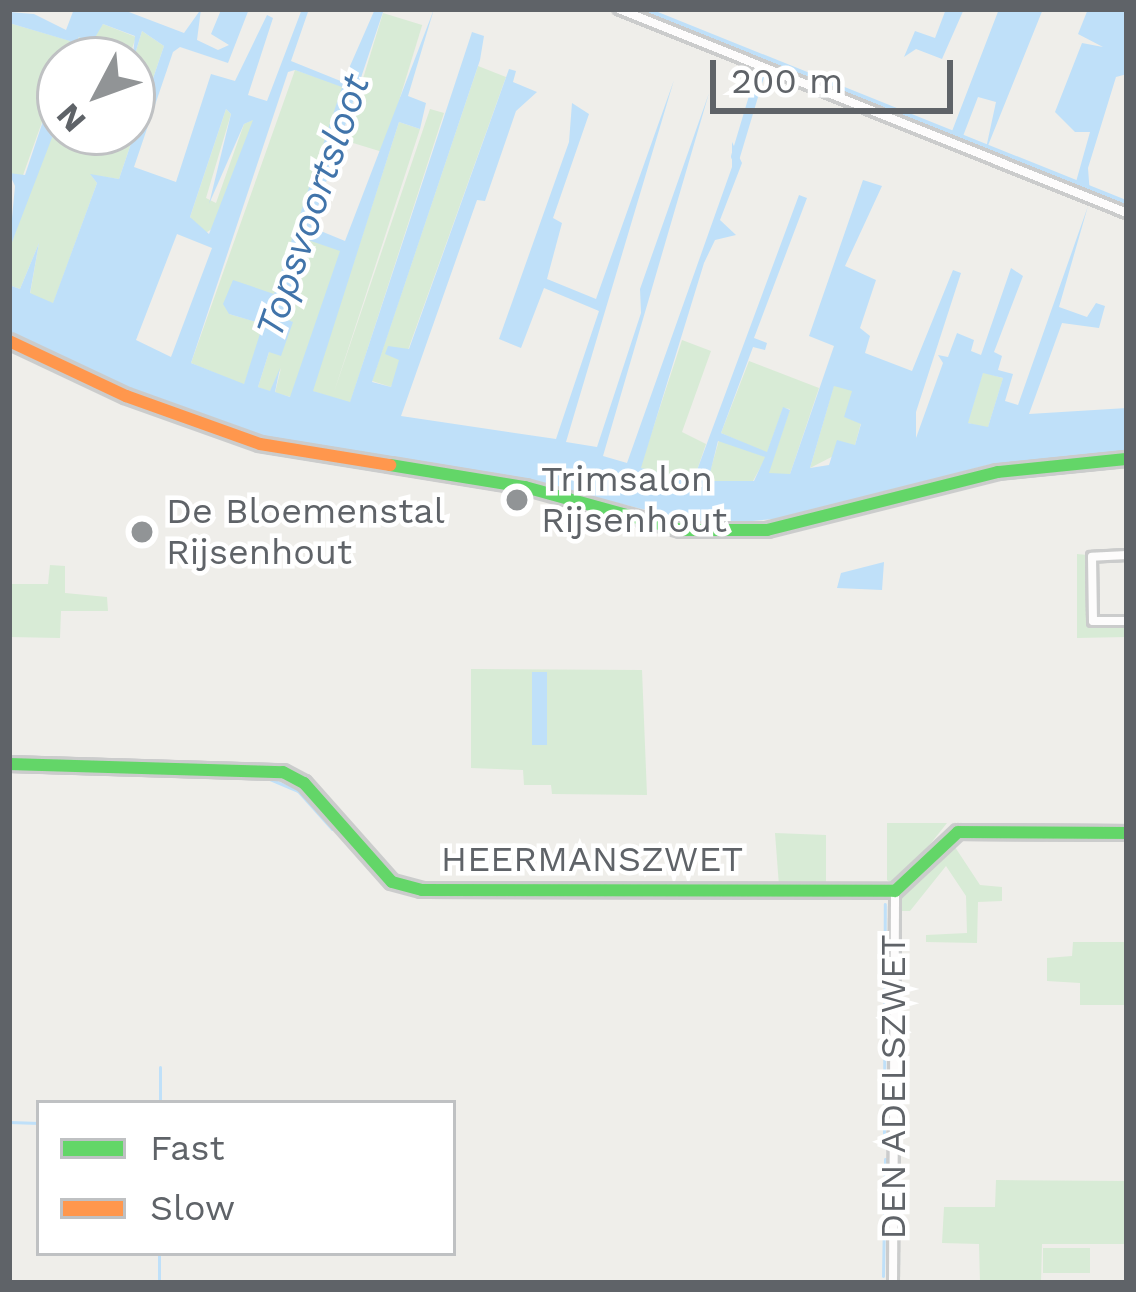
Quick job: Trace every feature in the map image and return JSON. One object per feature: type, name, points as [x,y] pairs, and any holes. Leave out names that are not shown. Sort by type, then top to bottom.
[{"type":"street","points":[[619,9],[1127,213]]},
{"type":"street","points":[[9,341],[126,396],[260,444],[525,487],[684,530],[767,530],[998,472],[1127,459]]},
{"type":"street","points":[[1127,555],[1093,557],[1093,621],[1127,621]]},
{"type":"street","name":"HEERMANSZWET","points":[[9,764],[283,772],[304,783],[380,871],[406,889],[895,891]]},
{"type":"street","points":[[895,891],[958,832],[1127,832]]},
{"type":"street","name":"DEN ADELSZWET","points":[[893,1283],[895,891]]},
{"type":"green space","points":[[383,13],[422,25],[383,152],[344,140]]},
{"type":"green space","points":[[9,23],[54,36],[36,36],[36,139],[22,178],[9,173]]},
{"type":"green space","points":[[103,24],[133,36],[92,36]]},
{"type":"green space","points":[[156,41],[164,46],[156,70]]},
{"type":"green space","points":[[478,66],[506,77],[391,387],[372,381]]},
{"type":"green space","points":[[295,70],[343,86],[274,295],[229,314],[264,324],[244,385],[191,363]]},
{"type":"green space","points":[[226,109],[231,114],[206,198],[216,203],[244,124],[254,119],[215,227],[204,234],[190,217]]},
{"type":"green space","points":[[430,109],[444,113],[350,403],[312,391],[399,122],[420,129],[334,392]]},
{"type":"green space","points":[[43,156],[127,156],[119,179],[91,175],[97,183],[53,304],[30,294],[39,243],[20,289],[9,285],[9,250]]},
{"type":"green space","points":[[308,239],[341,250],[291,397],[275,393],[281,368],[270,392],[258,387],[269,352],[292,322],[281,317]]},
{"type":"green space","points":[[682,340],[711,351],[682,432],[706,444],[693,482],[640,468]]},
{"type":"green space","points":[[865,353],[845,417],[861,423],[855,445],[810,468],[834,385]]},
{"type":"green space","points":[[749,361],[819,388],[790,474],[768,474],[790,409],[783,408],[767,453],[721,433]]},
{"type":"green space","points":[[983,372],[1003,378],[988,429],[968,423]]},
{"type":"green space","points":[[719,440],[766,457],[753,481],[707,482]]},
{"type":"green space","points":[[1077,554],[1087,555],[1088,624],[1127,626],[1127,637],[1077,638]]},
{"type":"green space","points":[[50,565],[65,566],[65,593],[107,597],[108,611],[61,611],[60,638],[9,637],[9,584],[48,584]]},
{"type":"green space","points":[[471,669],[642,670],[647,795],[552,794],[551,785],[524,785],[523,770],[471,768]]},
{"type":"green space","points":[[887,823],[947,823],[896,887],[887,880]]},
{"type":"green space","points":[[775,833],[826,835],[826,884],[779,886]]},
{"type":"green space","points":[[953,844],[980,885],[1002,887],[1002,901],[978,902],[977,943],[926,942],[926,935],[967,933],[966,896],[946,866],[910,911],[900,911],[901,896]]},
{"type":"green space","points":[[1073,942],[1127,942],[1127,1005],[1080,1005],[1080,983],[1047,981],[1047,958],[1072,956]]},
{"type":"green space","points":[[996,1180],[1127,1181],[1127,1244],[1042,1244],[1041,1283],[980,1283],[979,1244],[942,1243],[944,1207],[995,1207]]},
{"type":"green space","points":[[1043,1248],[1090,1248],[1090,1273],[1043,1273]]},
{"type":"water","points":[[74,9],[121,9],[184,33],[201,9],[197,40],[218,50],[229,45],[211,34],[221,10],[249,9],[228,63],[180,47],[173,52],[156,102],[156,70],[164,46],[156,36],[142,31],[135,36],[103,24],[96,36],[53,36],[9,23],[9,12],[34,14],[66,30]]},
{"type":"water","name":"Topsvoortsloot","points":[[302,9],[309,9],[291,61],[343,82],[375,9],[384,9],[311,227],[345,241],[434,9],[408,96],[426,103],[420,129],[399,122],[313,391],[350,402],[472,32],[484,36],[480,60],[372,382],[391,387],[399,360],[385,354],[388,346],[409,349],[509,69],[516,71],[513,82],[537,92],[516,111],[485,201],[477,200],[401,416],[556,439],[599,311],[544,288],[521,348],[499,339],[569,142],[572,103],[589,114],[553,218],[562,223],[547,279],[596,299],[674,80],[566,442],[597,447],[641,313],[640,289],[709,93],[603,456],[627,463],[732,167],[732,142],[742,163],[720,220],[736,235],[715,240],[704,263],[641,468],[693,481],[799,195],[807,198],[754,338],[767,343],[765,350],[753,347],[721,433],[767,452],[783,407],[790,410],[769,473],[790,474],[834,346],[809,336],[863,180],[882,186],[845,266],[876,280],[860,328],[870,336],[865,353],[912,371],[953,270],[961,273],[916,412],[916,438],[943,363],[938,355],[948,357],[957,333],[974,340],[971,351],[981,355],[1011,268],[1023,276],[994,352],[1002,356],[998,370],[1013,374],[1005,401],[1018,405],[1088,206],[1059,307],[1087,317],[1096,303],[1105,306],[1099,328],[1062,323],[1029,414],[1127,408],[1127,453],[988,465],[785,518],[707,525],[504,475],[273,440],[152,399],[9,332],[9,285],[20,289],[39,243],[30,293],[53,303],[97,183],[90,174],[119,179],[127,156],[138,156],[134,167],[176,182],[211,74],[235,81],[267,15],[273,18],[248,95],[267,101]],"holes":[[[295,70],[342,87],[274,294],[233,280],[223,304],[229,314],[263,324],[244,384],[191,363],[288,72]],[[226,109],[231,114],[209,204],[244,124],[253,120],[209,234],[190,217]],[[177,234],[212,248],[171,357],[136,340]],[[308,240],[340,251],[290,397],[275,392],[280,368],[270,391],[258,387],[269,352],[281,356],[293,322],[281,317]],[[983,373],[1003,378],[988,427],[968,423]],[[834,386],[852,391],[844,417],[861,424],[855,445],[837,440],[829,465],[810,468]],[[718,441],[765,457],[754,481],[708,481]]]},
{"type":"water","points":[[946,9],[964,9],[942,59],[916,49],[904,57],[915,31],[935,38]]},
{"type":"water","points":[[999,9],[1043,9],[985,153],[996,102],[978,97],[960,144],[949,139]]},
{"type":"water","points":[[1088,9],[1126,9],[1127,16],[1127,74],[1116,77],[1088,168],[1090,195],[1074,189],[1090,132],[1075,132],[1055,112],[1082,43],[1103,47],[1078,34]]},
{"type":"water","points":[[36,142],[36,156],[45,156],[9,250],[15,186],[9,173],[25,175]]},
{"type":"water","points":[[884,562],[882,590],[837,588],[841,573]]},
{"type":"water","points":[[532,672],[547,672],[547,745],[532,745]]},
{"type":"waterway","points":[[639,9],[1127,205]]},
{"type":"waterway","points":[[735,156],[759,76]]},
{"type":"waterway","points":[[265,777],[298,791],[332,829]]},
{"type":"waterway","points":[[884,1134],[885,904]]},
{"type":"waterway","points":[[160,1067],[160,1100]]},
{"type":"waterway","points":[[9,1122],[36,1123]]},
{"type":"waterway","points":[[883,1276],[885,1159]]},
{"type":"waterway","points":[[159,1256],[159,1283]]},
{"type":"traffic: fast","points":[[390,465],[525,487],[681,530],[767,530],[998,472],[1127,459]]},
{"type":"traffic: fast","points":[[9,764],[283,772],[304,783],[392,882],[422,890],[895,891],[958,832],[1127,833]]},
{"type":"traffic: slow","points":[[9,341],[126,396],[260,444],[390,465]]},
{"type":"place","name":"Trimsalon Rijsenhout","points":[[517,500]]},
{"type":"place","name":"De Bloemenstal Rijsenhout","points":[[142,532]]}]
